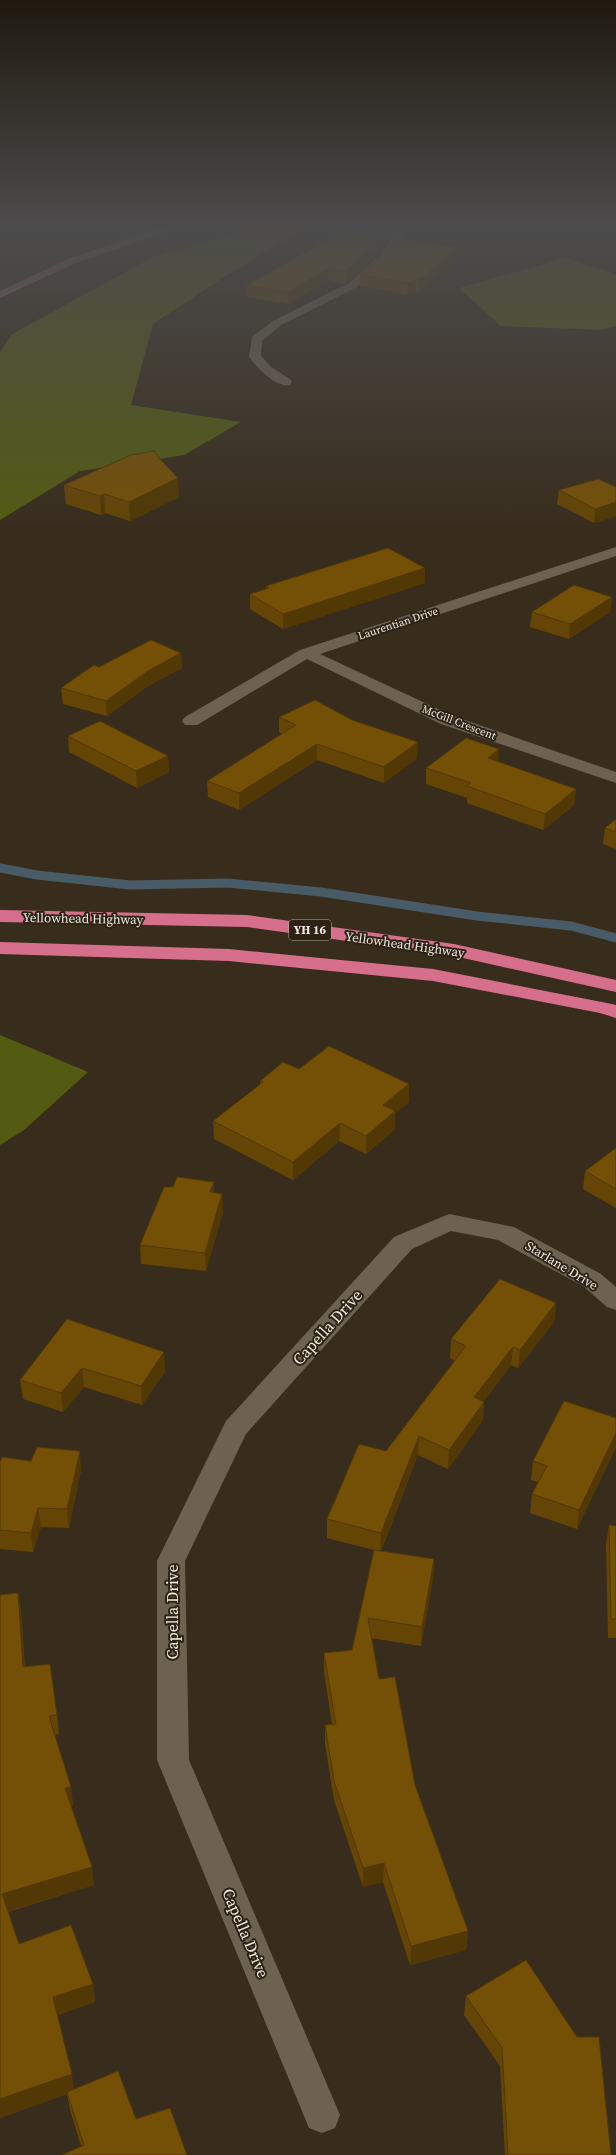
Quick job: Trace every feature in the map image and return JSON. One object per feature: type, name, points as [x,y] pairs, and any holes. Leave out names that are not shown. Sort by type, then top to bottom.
[{"type":"highway","name":"Yellowhead Highway","points":[[0,916],[247,921],[454,950],[616,986]]},
{"type":"highway","name":"Yellowhead Highway","points":[[0,948],[228,955],[433,975],[605,1008],[616,1012]]},
{"type":"street","points":[[271,329],[256,340],[255,357],[267,370],[286,382]]},
{"type":"street","name":"Laurentian Drive","points":[[191,722],[306,653],[616,550]]},
{"type":"street","name":"McGill Crescent","points":[[306,653],[447,720],[616,778]]},
{"type":"street","name":"Capella Drive","points":[[322,2114],[173,1760],[171,1561],[235,1428],[403,1243],[449,1222],[505,1233]]},
{"type":"street","name":"Starlane Drive","points":[[505,1233],[592,1280],[616,1301]]},
{"type":"green space","points":[[22,329],[152,329],[131,405],[241,422],[184,455],[80,471],[0,520],[0,352],[12,334]]},
{"type":"green space","points":[[565,329],[606,329],[600,330]]},
{"type":"green space","points":[[0,1035],[88,1072],[24,1130],[0,1145]]},
{"type":"building","points":[[155,451],[158,457],[178,478],[129,502],[104,494],[100,496],[64,485],[131,455]]},
{"type":"building","points":[[598,479],[616,487],[616,502],[595,509],[559,490]]},
{"type":"building","points":[[388,548],[425,568],[283,614],[250,594],[269,588],[266,586]]},
{"type":"building","points":[[574,585],[612,597],[570,624],[532,612]]},
{"type":"building","points":[[151,640],[181,653],[148,671],[106,701],[61,688],[94,665],[99,667]]},
{"type":"building","points":[[315,700],[352,720],[418,742],[384,767],[317,744],[239,793],[207,781],[296,725],[279,717]]},
{"type":"building","points":[[100,721],[168,756],[136,771],[68,736]]},
{"type":"building","points":[[466,738],[499,749],[488,758],[576,789],[545,814],[467,786],[471,783],[426,768]]},
{"type":"building","points":[[616,819],[616,832],[605,828]]},
{"type":"building","points":[[329,1046],[409,1084],[383,1105],[395,1111],[366,1136],[340,1123],[293,1162],[213,1121],[263,1082],[260,1081],[283,1062],[299,1069]]},
{"type":"building","points":[[616,1148],[616,1189],[585,1171]]},
{"type":"building","points":[[177,1177],[214,1182],[210,1192],[222,1194],[205,1253],[140,1245],[164,1187],[173,1187]]},
{"type":"building","points":[[500,1279],[556,1303],[520,1350],[513,1347],[474,1397],[484,1402],[449,1450],[419,1436],[381,1533],[327,1519],[359,1444],[386,1451],[466,1346],[451,1339]]},
{"type":"building","points":[[67,1319],[164,1352],[141,1386],[82,1368],[61,1393],[20,1380]]},
{"type":"building","points":[[564,1401],[616,1418],[616,1433],[579,1510],[532,1494],[547,1466],[533,1461]]},
{"type":"building","points":[[37,1447],[80,1451],[67,1509],[38,1508],[31,1533],[0,1530],[0,1462],[2,1457],[31,1461]]},
{"type":"building","points":[[609,1525],[616,1526],[616,1619],[611,1619]]},
{"type":"building","points":[[374,1550],[434,1559],[422,1627],[368,1618],[379,1679],[395,1677],[415,1785],[468,1931],[411,1946],[384,1863],[363,1868],[334,1781],[325,1725],[336,1724],[324,1653],[352,1650]]},
{"type":"building","points":[[18,1593],[23,1667],[50,1664],[57,1715],[49,1716],[71,1787],[65,1788],[92,1867],[2,1894],[19,1944],[71,1925],[93,1984],[53,1997],[72,2074],[0,2099],[0,1595]]},
{"type":"building","points":[[526,1960],[577,2037],[599,2037],[611,2155],[508,2155],[502,2048],[466,1996]]},
{"type":"building","points":[[118,2071],[136,2119],[170,2108],[187,2155],[62,2155],[84,2145],[67,2092]]},
{"type":"waterway","points":[[0,868],[37,875],[130,885],[227,883],[321,892],[477,916],[571,926],[616,938]]}]
